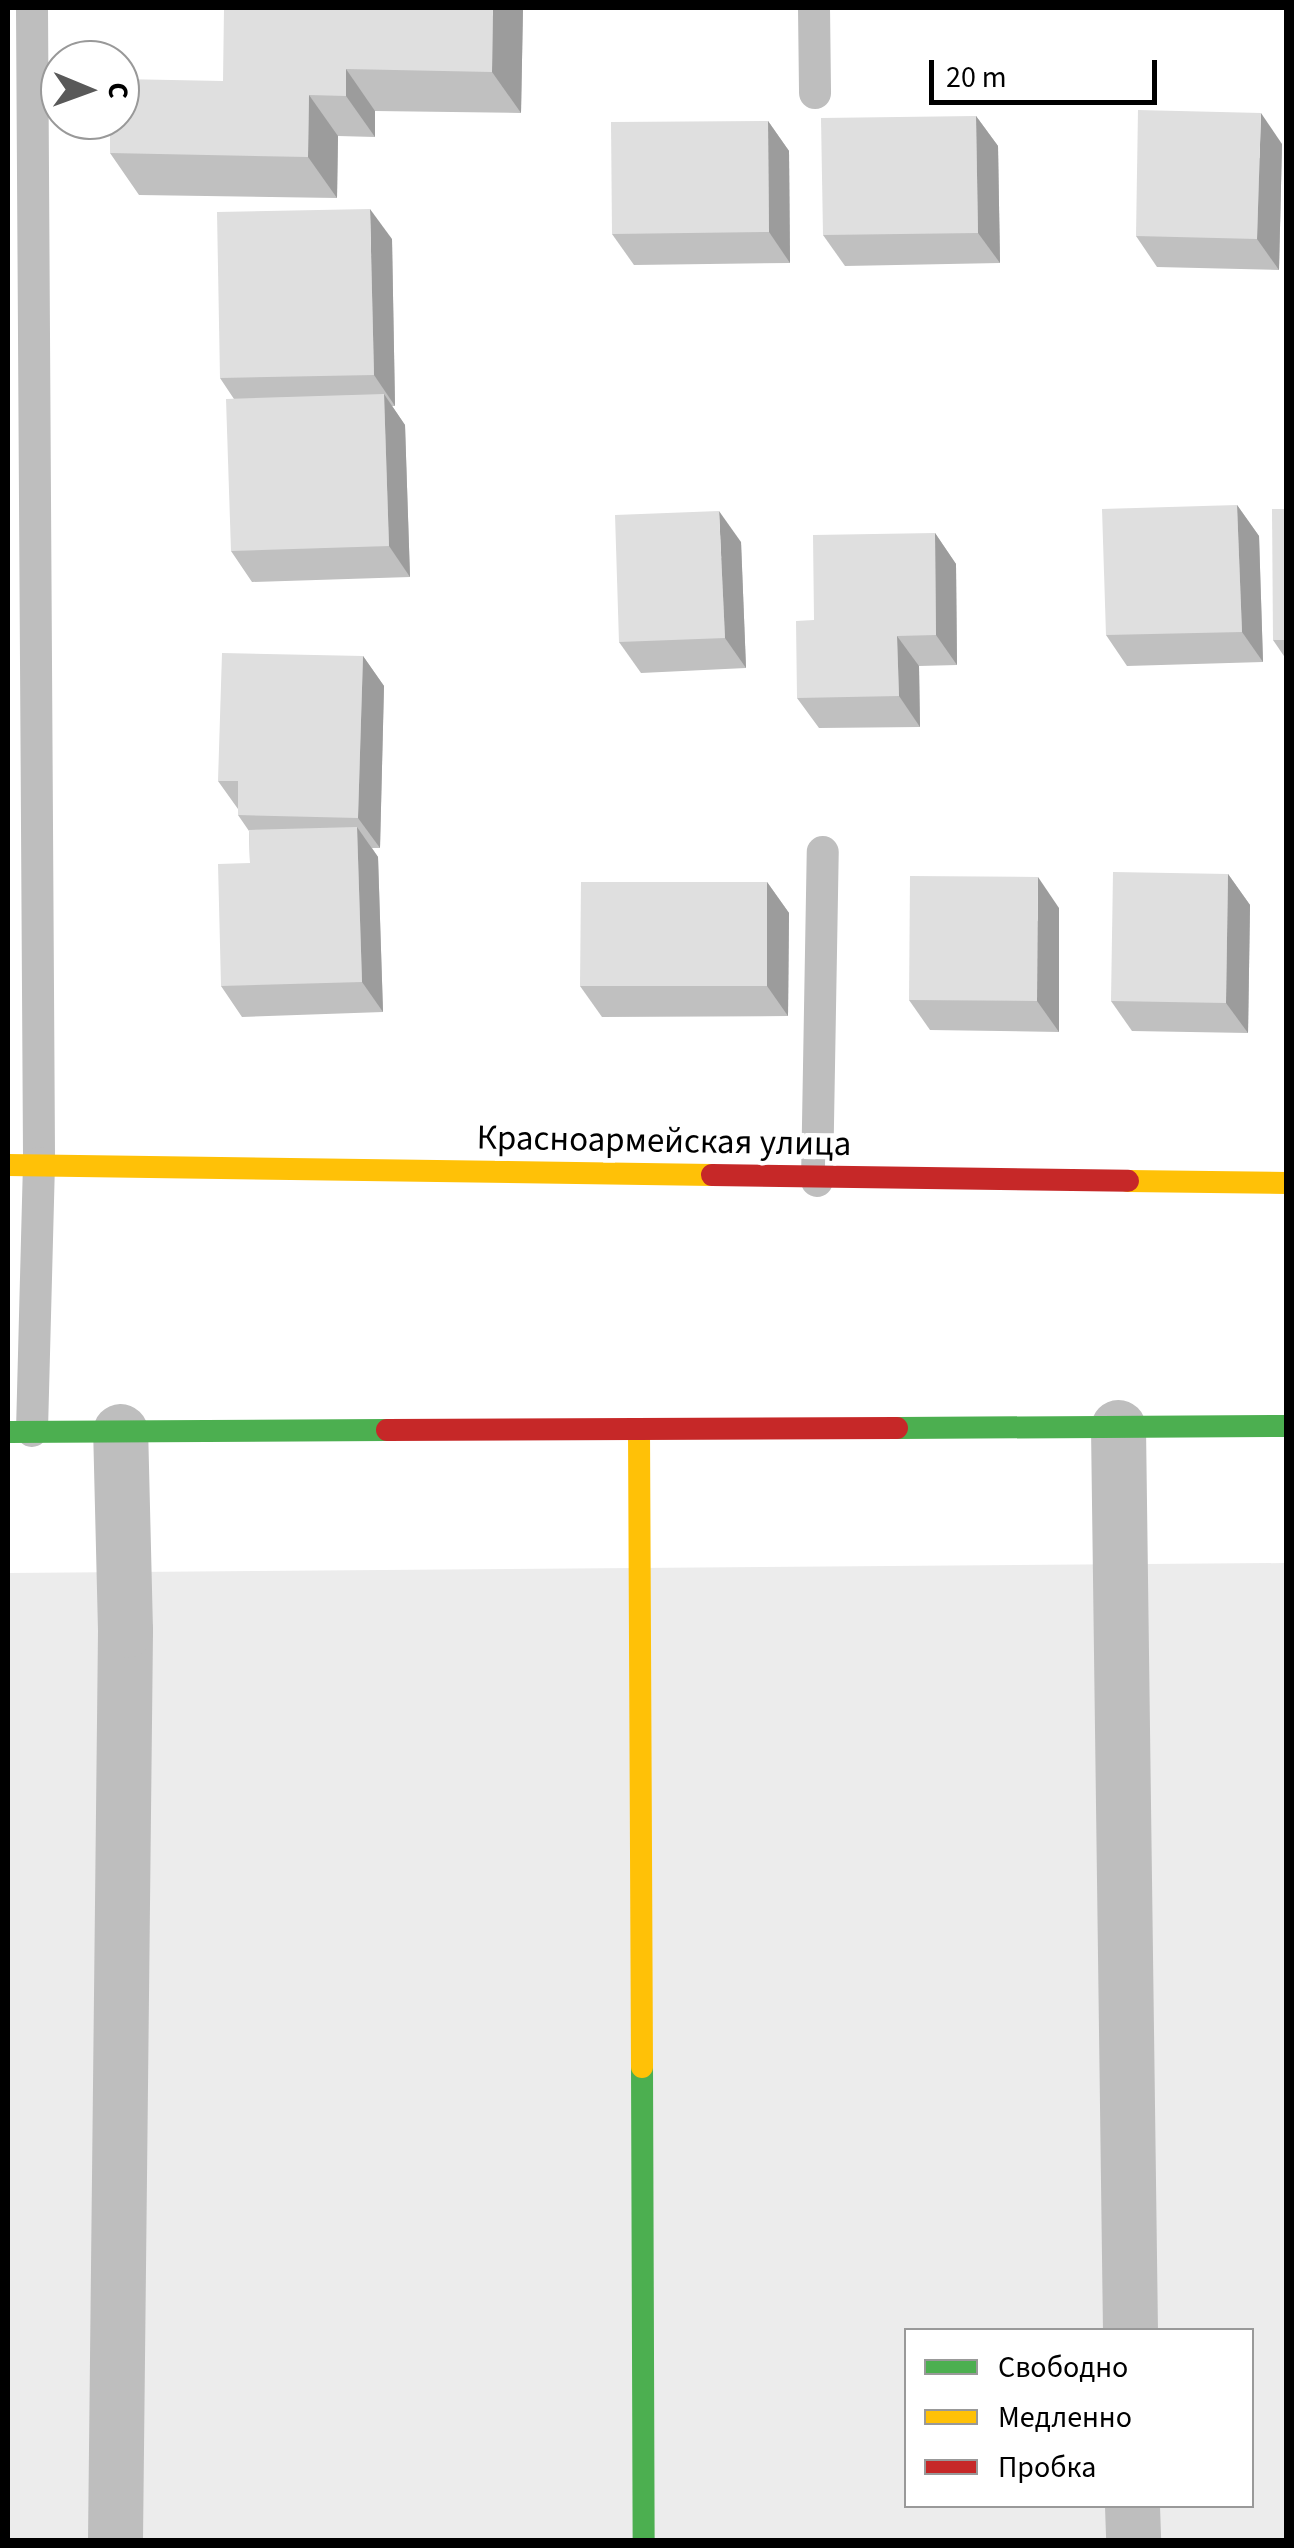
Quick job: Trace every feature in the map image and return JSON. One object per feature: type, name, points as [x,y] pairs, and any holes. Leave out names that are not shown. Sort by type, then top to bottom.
[{"type":"street","name":"Красноармейская улица","points":[[23,1164],[817,1181],[1286,1182]]},
{"type":"street","points":[[20,1432],[1286,1426]]},
{"type":"street","points":[[1118,1427],[1130,2328]]},
{"type":"street","points":[[639,1429],[644,2540]]},
{"type":"street","points":[[115,2540],[125,1630],[120,1432]]},
{"type":"street","points":[[1132,2508],[1133,2540]]},
{"type":"lane","points":[[20,1432],[32,8]]},
{"type":"lane","points":[[814,8],[814,93]]},
{"type":"lane","points":[[817,1181],[823,852]]},
{"type":"shaded area","points":[[1286,1563],[1286,2540],[8,2540],[8,1573]]},
{"type":"building","points":[[224,8],[493,8],[492,72],[346,69],[346,96],[309,95],[308,157],[110,153],[110,140],[140,140],[140,79],[223,81]]},
{"type":"building","points":[[1138,110],[1261,113],[1257,239],[1136,236]]},
{"type":"building","points":[[976,116],[978,233],[823,235],[821,118]]},
{"type":"building","points":[[768,121],[769,232],[612,234],[611,122]]},
{"type":"building","points":[[370,209],[374,375],[220,378],[217,212]]},
{"type":"building","points":[[384,394],[389,546],[231,551],[226,399]]},
{"type":"building","points":[[1237,505],[1242,632],[1106,635],[1102,509]]},
{"type":"building","points":[[1272,509],[1286,509],[1286,640],[1273,640]]},
{"type":"building","points":[[719,511],[725,638],[619,642],[615,515]]},
{"type":"building","points":[[935,533],[936,635],[897,636],[899,696],[797,698],[796,621],[814,620],[813,535]]},
{"type":"building","points":[[222,653],[363,656],[358,818],[238,815],[238,781],[218,781]]},
{"type":"building","points":[[357,827],[362,982],[221,986],[218,864],[250,863],[249,830]]},
{"type":"building","points":[[1113,872],[1228,874],[1226,1003],[1111,1001]]},
{"type":"building","points":[[910,876],[1038,877],[1037,1001],[909,1000]]},
{"type":"building","points":[[581,882],[767,882],[767,986],[580,986]]},
{"type":"traffic: fast","points":[[897,1428],[1286,1426]]},
{"type":"traffic: fast","points":[[8,1432],[387,1430]]},
{"type":"traffic: fast","points":[[642,2067],[644,2540]]},
{"type":"traffic: slow","points":[[8,1165],[712,1175]]},
{"type":"traffic: slow","points":[[1128,1181],[1286,1183]]},
{"type":"traffic: slow","points":[[639,1429],[642,2067]]},
{"type":"traffic: jam","points":[[712,1175],[1128,1181]]},
{"type":"traffic: jam","points":[[387,1430],[897,1428]]}]
